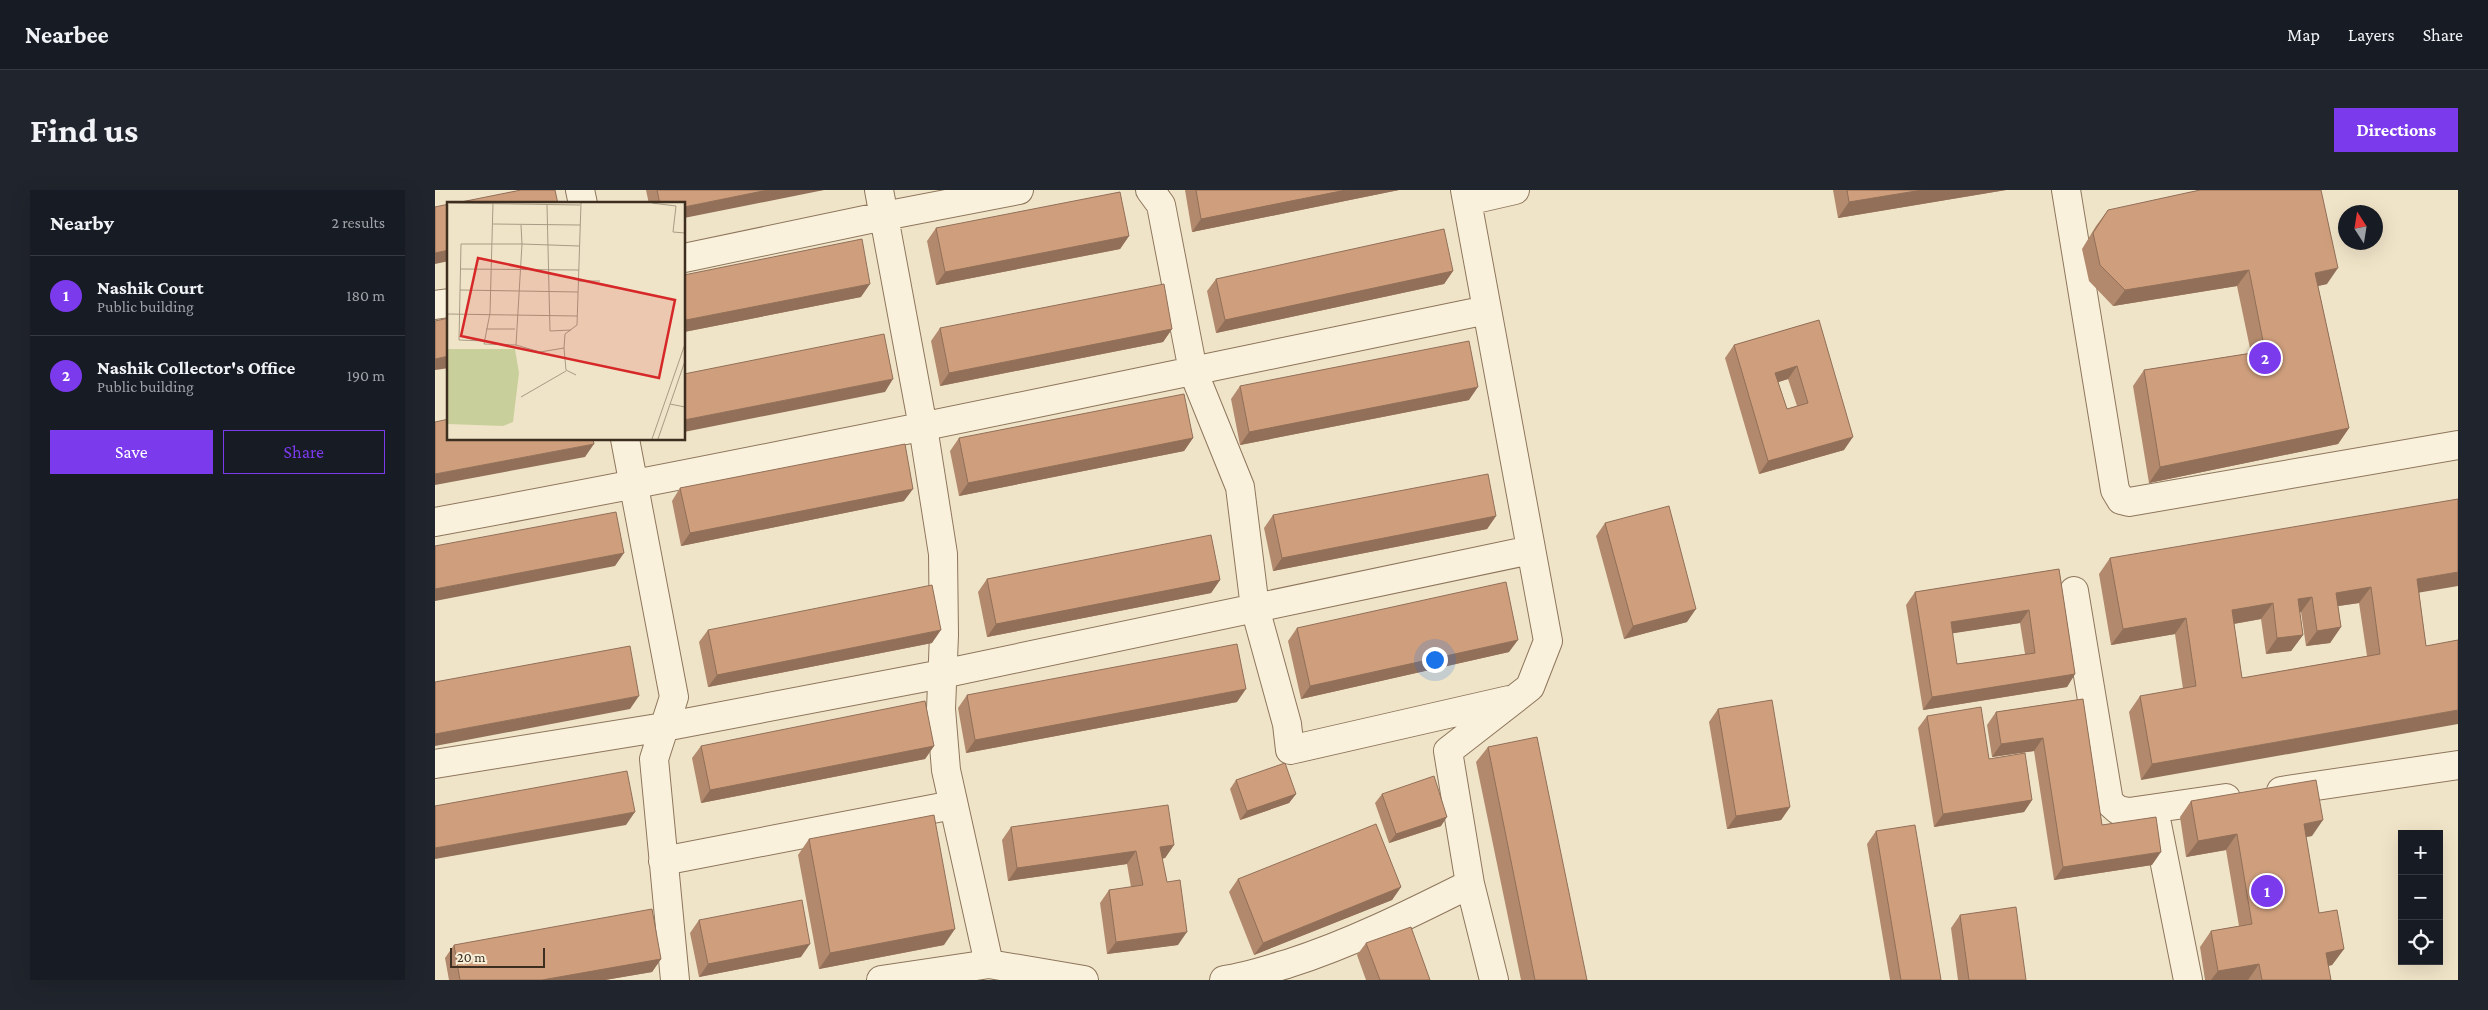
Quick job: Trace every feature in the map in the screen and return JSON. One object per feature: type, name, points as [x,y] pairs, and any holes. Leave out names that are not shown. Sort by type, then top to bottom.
[{"type":"street","points":[[685,258],[881,203],[1019,190]]},
{"type":"street","points":[[1150,190],[1161,206],[1193,371],[1240,487],[1255,608],[1287,724],[1290,750],[1517,698]]},
{"type":"street","points":[[1494,980],[1470,884],[1448,751],[1530,687],[1548,641],[1466,195],[1515,190]]},
{"type":"street","points":[[2066,190],[2115,490],[2121,500],[2129,502],[2458,445]]},
{"type":"street","points":[[881,203],[923,427],[943,554],[944,635],[941,709],[946,770],[989,964]]},
{"type":"street","points":[[435,522],[634,485],[923,427],[1487,310]]},
{"type":"street","points":[[625,440],[674,697],[654,759],[675,980]]},
{"type":"street","points":[[435,764],[664,727],[942,674],[1531,550]]},
{"type":"street","points":[[2075,591],[2109,802],[2117,810],[2154,809],[2458,765]]},
{"type":"street","points":[[663,861],[953,805]]},
{"type":"street","points":[[2154,809],[2188,980]]},
{"type":"street","points":[[1224,980],[1243,978],[1320,953],[1405,916],[1470,884]]},
{"type":"street","points":[[881,980],[989,964],[1084,980]]},
{"type":"building","points":[[521,190],[555,190],[558,202],[461,202]]},
{"type":"building","points":[[657,190],[768,190],[685,207],[685,202],[660,202]]},
{"type":"building","points":[[1196,190],[1346,190],[1201,219]]},
{"type":"building","points":[[1847,190],[1922,190],[1849,202]]},
{"type":"building","points":[[2200,190],[2321,190],[2338,268],[2315,273],[2349,428],[2160,467],[2144,370],[2265,351],[2249,270],[2125,290],[2100,265],[2093,233],[2108,210]]},
{"type":"building","points":[[1120,192],[1129,236],[945,272],[936,228]]},
{"type":"building","points":[[447,204],[447,250],[435,253],[435,207]]},
{"type":"building","points":[[1444,229],[1453,271],[1225,320],[1216,279]]},
{"type":"building","points":[[862,239],[870,284],[686,320],[685,275]]},
{"type":"building","points":[[1164,284],[1172,329],[949,373],[940,328]]},
{"type":"building","points":[[447,318],[447,356],[435,359],[435,321]]},
{"type":"building","points":[[1819,320],[1853,437],[1768,461],[1734,345]],"holes":[[[1797,366],[1808,403],[1787,409],[1775,373]]]},
{"type":"building","points":[[884,334],[893,379],[685,420],[685,374]]},
{"type":"building","points":[[1469,341],[1478,387],[1249,432],[1240,386]]},
{"type":"building","points":[[1184,394],[1193,438],[968,483],[959,438]]},
{"type":"building","points":[[447,419],[447,440],[593,440],[594,444],[435,474],[435,422]]},
{"type":"building","points":[[905,444],[913,489],[690,533],[680,488]]},
{"type":"building","points":[[1488,474],[1496,516],[1282,558],[1273,515]]},
{"type":"building","points":[[2458,499],[2458,572],[2417,579],[2426,646],[2458,640],[2458,710],[2152,764],[2140,696],[2196,686],[2186,618],[2123,629],[2110,558]],"holes":[[[2371,587],[2380,654],[2242,678],[2232,610],[2273,603],[2277,638],[2303,635],[2298,599],[2312,597],[2317,631],[2341,627],[2336,593]]]},
{"type":"building","points":[[1669,506],[1696,609],[1633,626],[1605,523]]},
{"type":"building","points":[[616,512],[624,553],[435,589],[435,546]]},
{"type":"building","points":[[1211,535],[1220,580],[996,624],[987,579]]},
{"type":"building","points":[[2059,569],[2075,674],[1932,697],[1915,592]],"holes":[[[2029,610],[2035,653],[1957,664],[1951,622]]]},
{"type":"building","points":[[1506,582],[1518,640],[1310,686],[1297,628]]},
{"type":"building","points":[[932,585],[941,630],[717,675],[708,630]]},
{"type":"building","points":[[1237,644],[1246,689],[975,740],[967,695]]},
{"type":"building","points":[[630,646],[639,696],[435,734],[435,682]]},
{"type":"building","points":[[2083,699],[2102,825],[2156,817],[2161,852],[2063,867],[2043,738],[2001,744],[1996,712]]},
{"type":"building","points":[[1772,700],[1790,807],[1736,816],[1718,709]]},
{"type":"building","points":[[925,701],[934,746],[710,790],[701,746]]},
{"type":"building","points":[[1981,707],[1989,759],[2025,753],[2032,800],[1943,814],[1927,716]]},
{"type":"building","points":[[1537,737],[1587,980],[1535,980],[1488,747]]},
{"type":"building","points":[[1285,763],[1296,794],[1247,811],[1236,780]]},
{"type":"building","points":[[627,771],[635,812],[435,848],[435,806]]},
{"type":"building","points":[[1434,776],[1447,817],[1396,834],[1382,794]]},
{"type":"building","points":[[2316,780],[2323,820],[2304,824],[2319,913],[2337,910],[2344,949],[2326,953],[2331,980],[2262,980],[2259,964],[2218,971],[2211,931],[2252,924],[2237,834],[2198,841],[2191,801]]},
{"type":"building","points":[[1168,805],[1174,845],[1160,847],[1167,882],[1180,880],[1187,932],[1116,942],[1109,890],[1143,885],[1136,851],[1017,868],[1011,827]]},
{"type":"building","points":[[934,815],[955,929],[830,953],[809,839]]},
{"type":"building","points":[[1376,824],[1401,887],[1263,943],[1238,879]]},
{"type":"building","points":[[1915,825],[1941,980],[1901,980],[1876,831]]},
{"type":"building","points":[[802,900],[810,944],[708,964],[699,920]]},
{"type":"building","points":[[2016,907],[2026,980],[1969,980],[1960,915]]},
{"type":"building","points":[[652,909],[661,959],[542,980],[460,980],[454,945]]},
{"type":"building","points":[[1411,927],[1430,980],[1380,980],[1366,943]]},
{"type":"place","name":"Nashik Collector's Office","points":[[2265,358]]},
{"type":"place","name":"Nashik Court","points":[[2267,891]]}]
